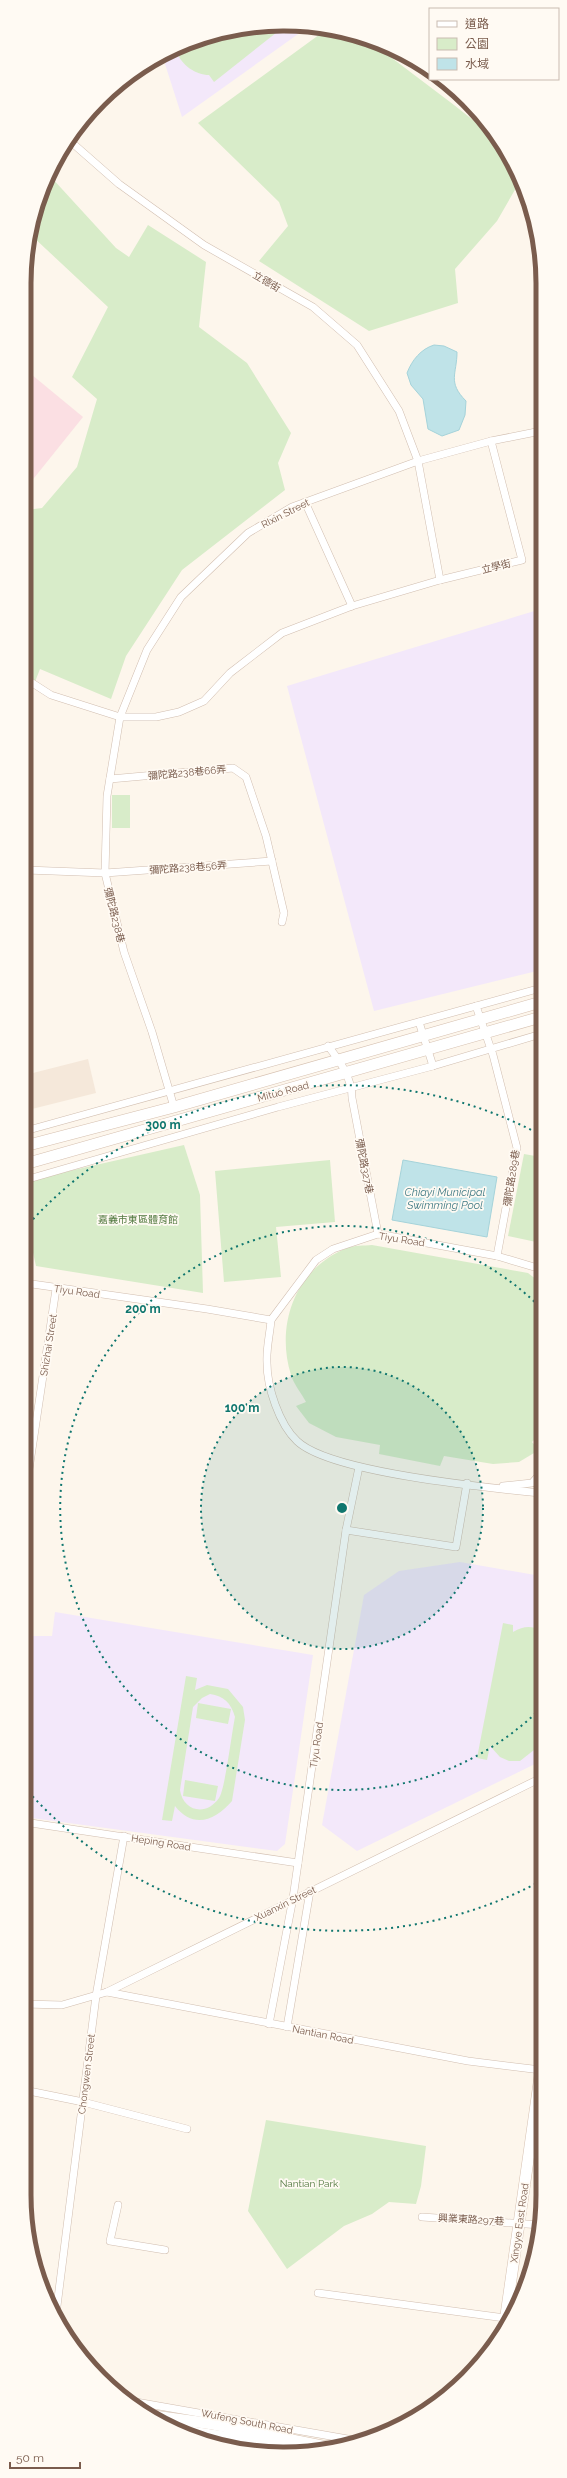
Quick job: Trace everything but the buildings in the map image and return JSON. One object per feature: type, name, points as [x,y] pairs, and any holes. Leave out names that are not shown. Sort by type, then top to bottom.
[{"type":"street","name":"立德街","points":[[73,144],[119,184],[198,241],[312,307],[357,345],[399,411],[418,461],[440,580]]},
{"type":"street","name":"RIxin Street","points":[[120,717],[146,650],[181,597],[248,533],[305,502],[418,461],[491,441],[536,432]]},
{"type":"street","name":"立學街","points":[[352,606],[440,580],[522,560],[491,441]]},
{"type":"street","points":[[31,682],[51,695],[120,717],[156,717],[179,712],[204,701],[230,673],[282,633],[352,606],[305,502]]},
{"type":"street","name":"彌陀路238巷","points":[[120,717],[107,796],[105,873],[124,952],[174,1107]]},
{"type":"street","name":"彌陀路238巷66弄","points":[[110,779],[233,768],[246,777],[266,836],[284,913],[282,922]]},
{"type":"street","name":"彌陀路238巷56弄","points":[[31,870],[105,873],[272,861]]},
{"type":"street","points":[[31,1129],[536,989]]},
{"type":"street","name":"Mituo Road","points":[[31,1144],[174,1107],[536,1004]]},
{"type":"street","name":"彌陀路289巷","points":[[476,1006],[492,1052],[517,1148],[497,1256]]},
{"type":"street","name":"Mituo Road","points":[[31,1162],[536,1018]]},
{"type":"street","points":[[418,1022],[433,1066]]},
{"type":"street","name":"Mituo Road","points":[[31,1178],[278,1107],[492,1052],[536,1036]]},
{"type":"street","points":[[328,1046],[339,1060],[352,1088]]},
{"type":"street","name":"彌陀路327巷","points":[[352,1088],[352,1098],[378,1234]]},
{"type":"street","name":"Tiyu Road","points":[[31,1285],[207,1309],[271,1320],[316,1260],[340,1246],[378,1234],[497,1256],[536,1268]]},
{"type":"street","name":"Shizhai Street","points":[[31,1456],[56,1289]]},
{"type":"street","points":[[271,1320],[266,1363],[280,1420],[297,1441],[318,1455],[359,1466],[490,1488],[536,1493]]},
{"type":"street","name":"Tiyu Road","points":[[269,2024],[293,1898],[346,1530],[359,1466]]},
{"type":"street","points":[[490,1488],[532,1482],[536,1478]]},
{"type":"street","points":[[346,1530],[456,1547],[467,1483]]},
{"type":"street","name":"Xuanxin Street","points":[[31,2004],[62,2005],[107,1992],[293,1898],[536,1780]]},
{"type":"street","name":"Heping Road","points":[[31,1823],[298,1862]]},
{"type":"street","name":"Chongwen Street","points":[[57,2306],[96,1996],[124,1836]]},
{"type":"street","points":[[288,2027],[310,1891]]},
{"type":"street","name":"Nantian Road","points":[[107,1992],[468,2061],[536,2069]]},
{"type":"street","points":[[31,2091],[83,2102],[187,2129]]},
{"type":"street","name":"Xingye East Road","points":[[511,2305],[514,2293],[519,2222],[536,2105]]},
{"type":"street","points":[[118,2205],[110,2241],[165,2250]]},
{"type":"street","name":"興業東路297巷","points":[[422,2217],[534,2224]]},
{"type":"street","points":[[318,2293],[501,2323]]},
{"type":"street","name":"Wufeng South Road","points":[[142,2403],[346,2439]]},
{"type":"street","name":"Wufeng South Road","points":[[166,2418],[213,2424],[317,2445]]},
{"type":"street","name":"Wufeng South Road","points":[[201,2434],[285,2447]]},
{"type":"shaded area","points":[[267,32],[301,32],[182,117],[165,64],[166,60],[187,50],[202,44],[234,36]]},
{"type":"shaded area","points":[[31,374],[83,417],[31,482]]},
{"type":"shaded area","points":[[536,611],[536,971],[374,1011],[287,686]]},
{"type":"shaded area","points":[[88,1059],[96,1093],[31,1109],[31,1073]]},
{"type":"shaded area","points":[[460,1562],[536,1575],[536,1763],[357,1851],[322,1825],[364,1595],[399,1571]]},
{"type":"shaded area","points":[[55,1612],[313,1655],[285,1844],[277,1851],[31,1818],[31,1636],[52,1636]]},
{"type":"green space","points":[[278,31],[214,82],[209,75],[204,75],[194,71],[185,65],[178,54],[202,44],[251,33]]},
{"type":"green space","points":[[320,34],[333,36],[365,44],[383,52],[481,126],[502,157],[517,187],[497,221],[455,269],[458,303],[369,331],[259,261],[288,226],[279,202],[198,123]]},
{"type":"green space","points":[[53,180],[116,248],[129,257],[148,225],[206,262],[199,327],[247,363],[291,433],[278,463],[285,490],[182,570],[126,656],[111,699],[40,669],[31,692],[31,509],[42,508],[77,467],[97,399],[72,377],[108,307],[35,239],[44,202]]},
{"type":"green space","points":[[112,795],[130,795],[130,828],[112,828]]},
{"type":"green space","name":"嘉義市東區體育館","points":[[184,1145],[200,1195],[203,1293],[36,1266],[31,1244],[31,1180]]},
{"type":"green space","points":[[524,1154],[536,1156],[536,1242],[508,1236]]},
{"type":"green space","points":[[330,1160],[335,1222],[276,1227],[281,1277],[224,1282],[215,1171]]},
{"type":"green space","points":[[372,1245],[528,1273],[536,1279],[536,1438],[532,1442],[536,1447],[536,1452],[519,1462],[493,1464],[444,1456],[440,1466],[379,1454],[380,1445],[336,1437],[309,1423],[296,1406],[306,1402],[291,1375],[287,1356],[286,1336],[288,1318],[294,1300],[314,1269],[329,1257],[347,1248]]},
{"type":"green space","points":[[503,1623],[513,1625],[513,1632],[526,1627],[536,1629],[536,1744],[534,1750],[520,1761],[509,1761],[500,1757],[490,1746],[487,1760],[477,1758]]},
{"type":"green space","points":[[186,1676],[197,1678],[195,1690],[207,1685],[228,1689],[243,1707],[245,1720],[232,1801],[218,1813],[204,1820],[189,1818],[175,1806],[172,1821],[162,1820]],"holes":[[[210,1694],[223,1698],[229,1704],[235,1717],[228,1760],[224,1784],[219,1798],[208,1808],[196,1809],[190,1807],[186,1803],[180,1790],[193,1707],[202,1698]]]},
{"type":"green space","points":[[198,1703],[231,1709],[228,1724],[196,1718]]},
{"type":"green space","points":[[185,1780],[218,1786],[215,1801],[183,1796]]},
{"type":"green space","name":"Nantian Park","points":[[266,2120],[426,2146],[421,2186],[416,2204],[389,2202],[372,2214],[344,2226],[287,2269],[248,2211]]},
{"type":"water","points":[[434,345],[444,346],[457,352],[454,378],[460,394],[466,401],[465,415],[459,430],[442,436],[428,429],[423,399],[411,385],[407,373],[421,352]]},
{"type":"water","name":"Chiayi Municipal Swimming Pool","points":[[403,1160],[497,1177],[487,1237],[392,1220]]}]
